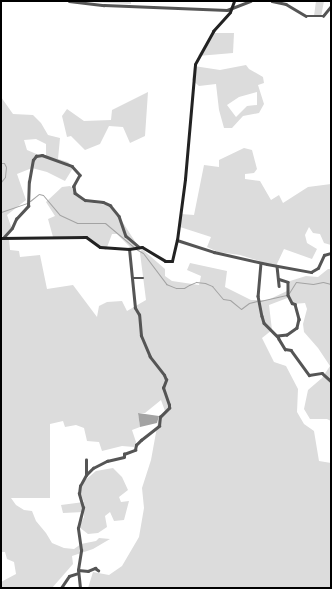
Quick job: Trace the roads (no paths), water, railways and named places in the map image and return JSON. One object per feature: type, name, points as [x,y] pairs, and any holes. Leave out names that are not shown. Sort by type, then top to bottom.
[{"type":"main road","points":[[2,238],[86,237],[100,247],[131,249],[139,247],[170,262],[173,259],[185,179],[192,78],[195,64],[213,31],[232,9],[234,1]]},
{"type":"street","points":[[69,1],[104,5],[188,10],[232,9],[250,1]]},
{"type":"street","points":[[272,1],[286,4],[306,16],[323,16],[331,6]]},
{"type":"street","points":[[2,238],[12,228],[29,202],[29,182],[36,156],[42,155],[68,164],[80,175],[74,186],[75,193],[85,200],[103,202],[110,205],[118,216],[126,236],[139,247]]},
{"type":"street","points":[[177,240],[214,252],[261,263],[313,272],[318,268],[324,255],[331,253]]},
{"type":"street","points":[[80,588],[78,571],[81,550],[78,528],[84,508],[79,489],[86,475],[93,468],[107,461],[124,457],[124,454],[136,450],[136,445],[159,426],[160,417],[169,408],[163,388],[166,380],[150,356],[141,336],[132,278],[131,249]]},
{"type":"street","points":[[261,263],[257,287],[264,323],[278,337],[285,349],[291,350],[309,375],[322,373],[331,381]]},
{"type":"street","points":[[277,266],[279,286]]},
{"type":"street","points":[[132,278],[143,278]]},
{"type":"street","points":[[278,337],[287,335],[298,327],[299,319],[295,304],[292,303],[288,293],[288,282],[279,280]]},
{"type":"street","points":[[86,460],[86,475]]},
{"type":"street","points":[[61,588],[69,576],[78,571],[88,571],[95,568],[98,570]]},
{"type":"waterway","points":[[1,163],[4,163],[6,167],[5,177],[1,182]]},
{"type":"waterway","points":[[30,201],[39,194],[43,195],[60,215],[77,223],[105,223],[134,247]]},
{"type":"waterway","points":[[1,212],[27,203]]},
{"type":"waterway","points":[[136,249],[143,253],[166,284],[176,288],[184,288],[196,282],[205,283],[212,286],[223,299],[230,300],[241,309],[249,303],[257,301]]},
{"type":"waterway","points":[[289,293],[296,282],[313,284],[323,282],[331,284]]},
{"type":"waterway","points":[[260,301],[286,295]]}]
